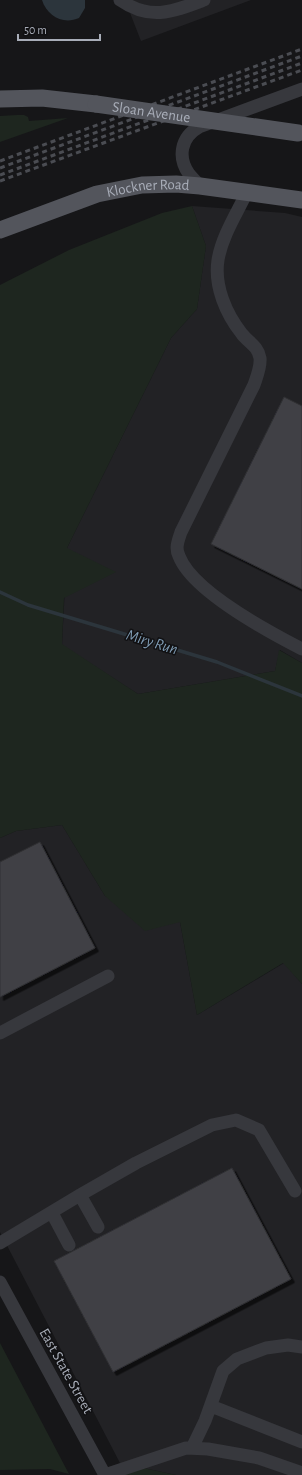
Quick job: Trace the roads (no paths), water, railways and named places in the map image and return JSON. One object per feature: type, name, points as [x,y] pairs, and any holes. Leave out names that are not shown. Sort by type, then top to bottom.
[{"type":"main road","name":"Sloan Avenue","points":[[0,99],[42,98],[78,101],[300,134]]},
{"type":"main road","name":"Klockner Road","points":[[0,230],[83,198],[119,188],[142,185],[165,184],[200,186],[302,200]]},
{"type":"street","points":[[120,0],[140,11],[156,13],[171,12],[204,0]]},
{"type":"street","points":[[200,186],[189,174],[182,155],[184,142],[192,132],[199,127],[302,89]]},
{"type":"street","points":[[247,192],[223,243],[218,260],[218,279],[229,316],[243,336],[256,347],[260,357],[260,369],[254,385],[183,526],[177,546],[179,556],[186,569],[197,581],[256,625],[302,649]]},
{"type":"street","points":[[0,1034],[108,976]]},
{"type":"street","points":[[0,1244],[136,1163],[212,1125],[236,1120],[259,1130],[295,1191]]},
{"type":"street","points":[[80,1195],[98,1227]]},
{"type":"street","points":[[52,1213],[69,1244]]},
{"type":"street","name":"East State Street","points":[[0,1282],[105,1475]]},
{"type":"street","points":[[192,1448],[205,1421],[223,1371],[237,1359],[266,1348],[288,1345],[302,1347]]},
{"type":"street","points":[[210,1406],[302,1442]]},
{"type":"street","points":[[105,1475],[186,1448],[208,1449],[259,1458],[302,1473]]},
{"type":"waterway","name":"Miry Run","points":[[0,592],[28,605],[217,662],[302,696]]},
{"type":"railway","points":[[0,161],[302,49]]},
{"type":"railway","points":[[0,168],[302,56]]},
{"type":"railway","points":[[0,175],[302,63]]},
{"type":"railway","points":[[0,181],[302,70]]}]
